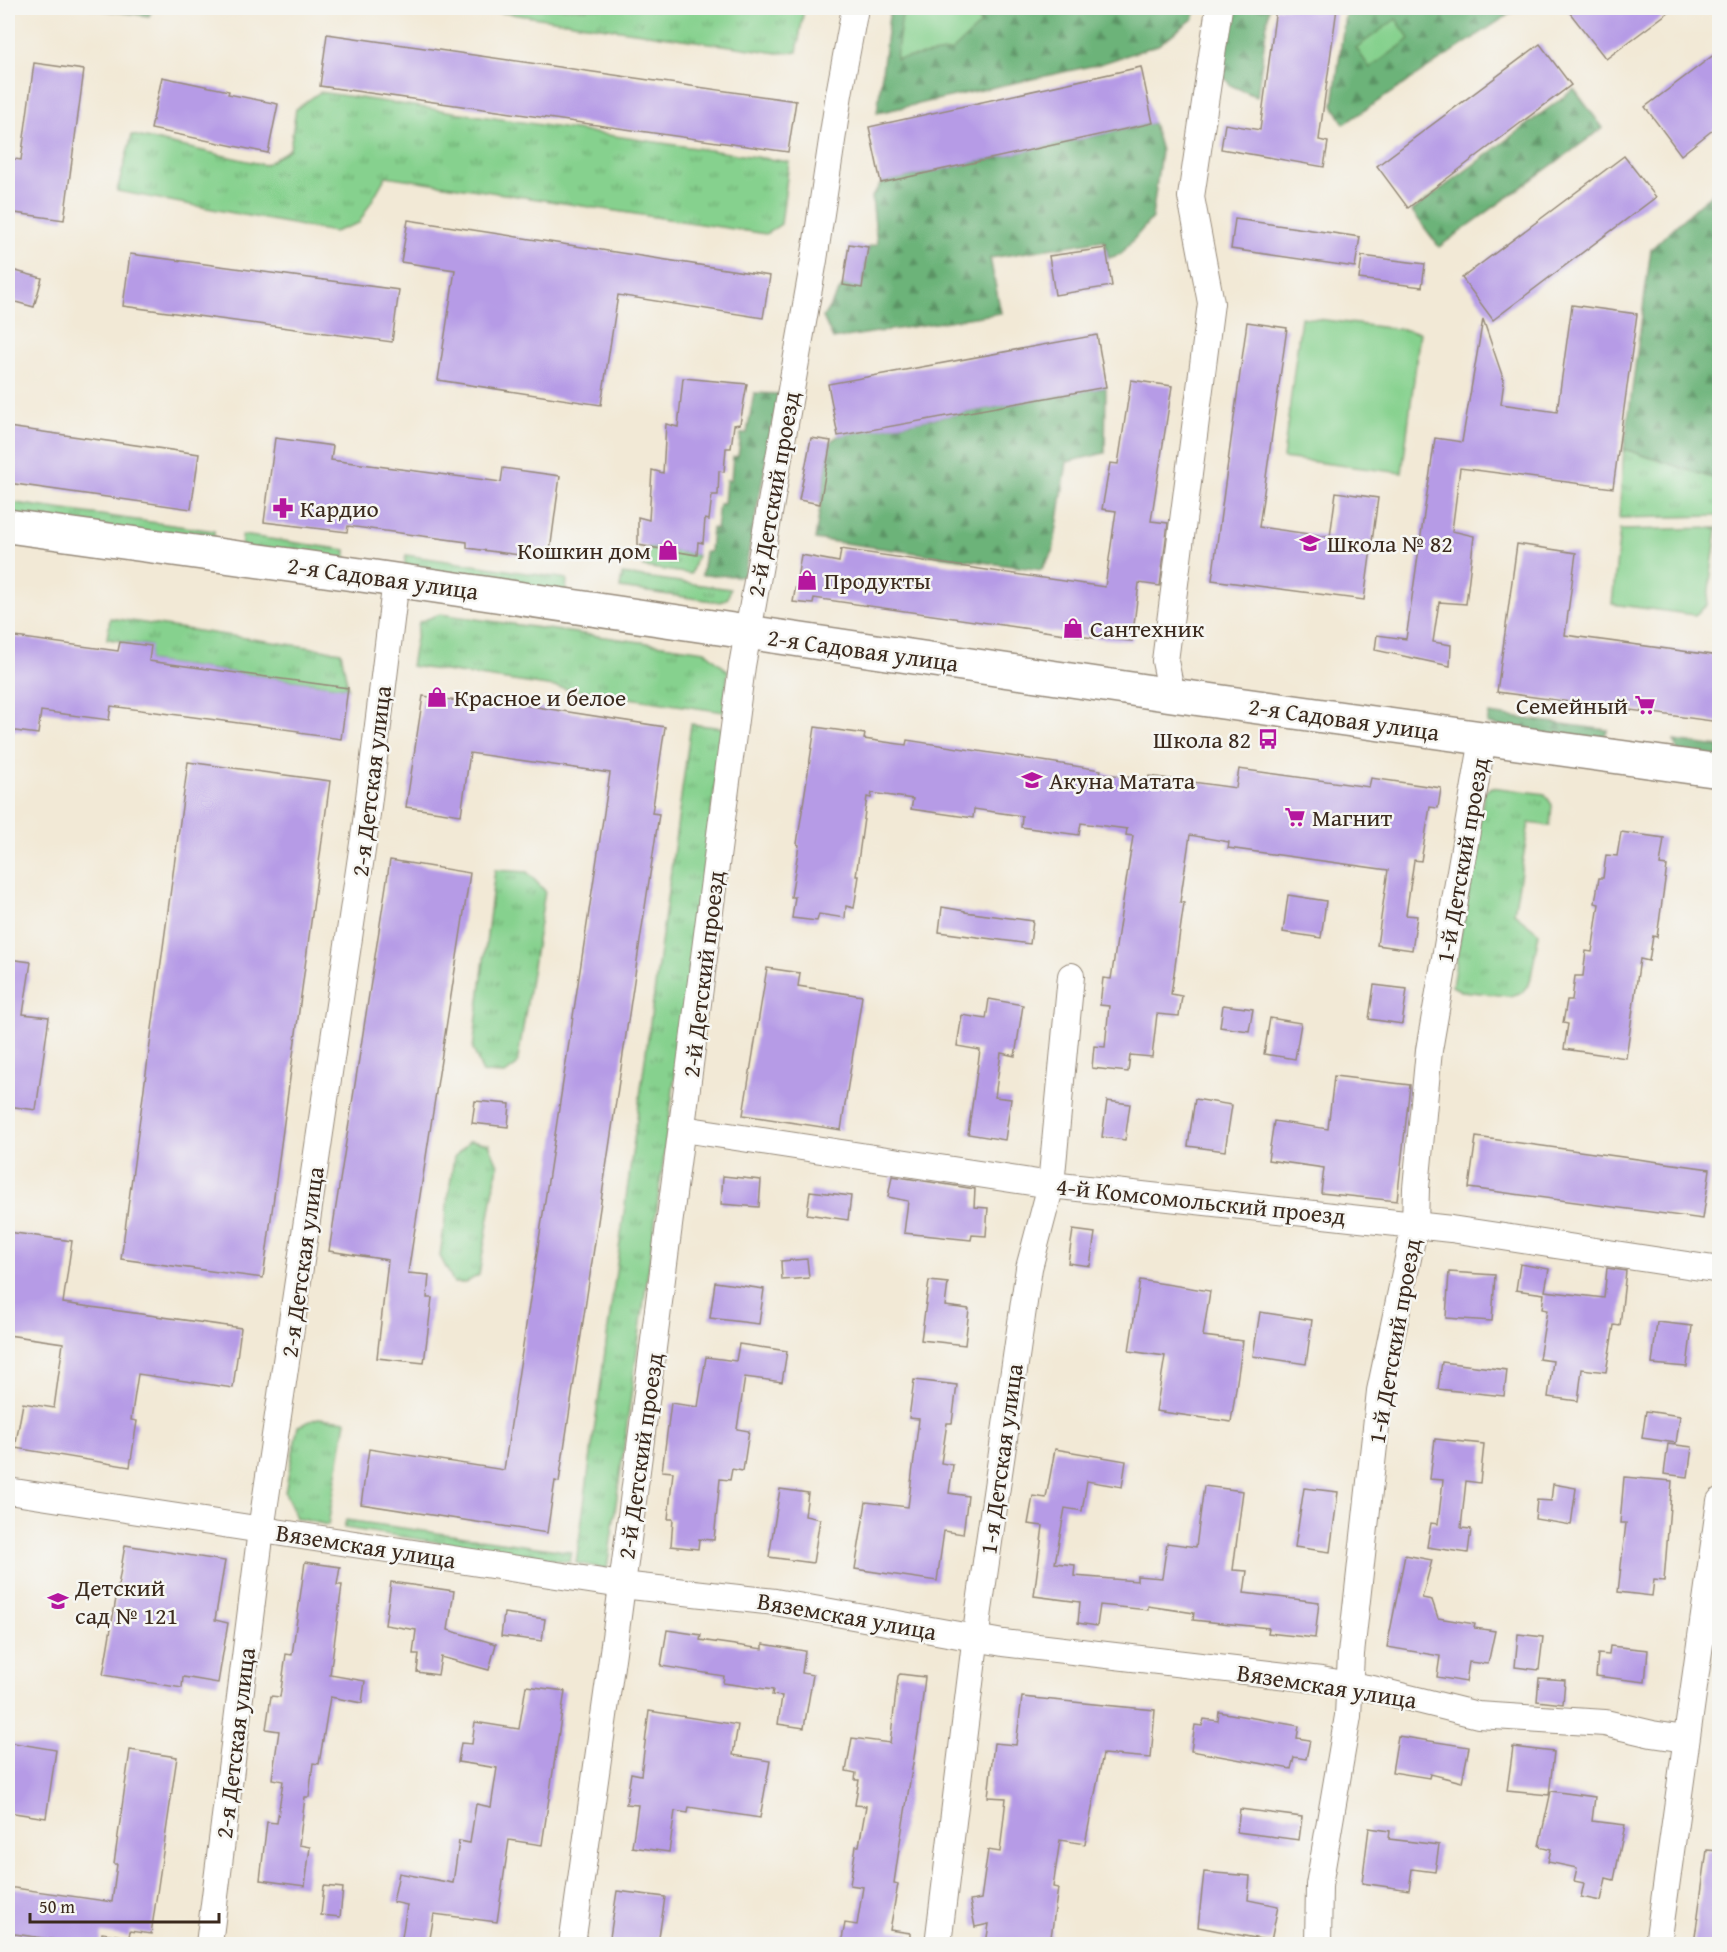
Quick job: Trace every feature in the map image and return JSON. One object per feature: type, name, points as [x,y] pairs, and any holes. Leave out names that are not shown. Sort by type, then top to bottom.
[{"type":"street","name":"2-й Детский проезд","points":[[572,1944],[748,633],[814,260],[839,94],[855,8]]},
{"type":"street","points":[[1172,695],[1165,661],[1211,303],[1191,197],[1219,8]]},
{"type":"street","name":"2-я Садовая улица","points":[[8,525],[1172,695],[1719,771]]},
{"type":"street","name":"2-я Детская улица","points":[[210,1944],[261,1530],[363,842],[396,580]]},
{"type":"street","name":"1-й Детский проезд","points":[[1318,1944],[1319,1885],[1348,1716],[1352,1643],[1380,1391],[1415,1225],[1416,1188],[1429,1050],[1484,739]]},
{"type":"street","name":"1-я Детская улица","points":[[938,1944],[977,1638],[1029,1268],[1051,1185],[1071,976]]},
{"type":"street","name":"4-й Комсомольский проезд","points":[[683,1129],[1051,1185],[1451,1229],[1719,1270]]},
{"type":"street","name":"Вяземская улица","points":[[8,1491],[622,1585],[775,1602],[1003,1643],[1321,1680],[1478,1715],[1605,1722],[1652,1734],[1685,1739]]},
{"type":"street","points":[[1658,1944],[1719,1501]]},
{"type":"green space","points":[[90,8],[153,8],[149,16]]},
{"type":"green space","points":[[470,8],[804,8],[797,52],[778,53]]},
{"type":"green space","points":[[890,8],[1195,8],[1194,18],[1158,45],[1100,64],[877,113]]},
{"type":"green space","points":[[903,8],[980,8],[980,25],[952,51],[896,59]]},
{"type":"green space","points":[[1232,8],[1269,8],[1257,97],[1230,85],[1222,74]]},
{"type":"green space","points":[[1346,8],[1439,8],[1444,14],[1454,8],[1511,8],[1514,11],[1344,124],[1333,105]]},
{"type":"green space","points":[[1396,19],[1410,39],[1370,68],[1356,48]]},
{"type":"green space","points":[[1574,89],[1603,128],[1439,247],[1412,211]]},
{"type":"green space","points":[[320,92],[789,162],[781,224],[766,234],[386,176],[359,223],[334,232],[117,191],[132,135],[265,165],[290,149],[296,109]]},
{"type":"green space","points":[[1153,123],[1161,151],[1152,218],[1121,254],[1109,258],[1104,240],[990,258],[1001,313],[833,339],[823,317],[843,285],[862,287],[868,247],[877,244],[872,197],[881,183]]},
{"type":"green space","points":[[1719,188],[1719,480],[1624,449],[1651,249]]},
{"type":"green space","points":[[1301,317],[1420,332],[1402,473],[1283,458]]},
{"type":"green space","points":[[1106,387],[1105,453],[1067,462],[1053,552],[1041,570],[815,539],[831,441],[838,436]]},
{"type":"green space","points":[[754,393],[779,394],[744,576],[702,575],[705,552],[710,552],[712,528],[716,529],[719,504],[724,504],[726,480],[731,480],[733,457],[738,456],[741,434],[747,433]]},
{"type":"green space","points":[[1624,449],[1719,480],[1718,516],[1619,518]]},
{"type":"green space","points":[[8,502],[214,531],[214,549],[8,520]]},
{"type":"green space","points":[[1717,528],[1707,605],[1695,615],[1612,604],[1620,530]]},
{"type":"green space","points":[[242,535],[346,550],[345,567],[241,552]]},
{"type":"green space","points":[[648,547],[697,555],[691,574],[643,567]]},
{"type":"green space","points":[[406,555],[567,579],[566,592],[404,568]]},
{"type":"green space","points":[[622,574],[730,589],[728,598],[720,602],[620,588]]},
{"type":"green space","points":[[440,614],[705,651],[728,671],[724,712],[411,666],[419,622]]},
{"type":"green space","points":[[110,618],[341,652],[348,688],[149,661],[150,646],[107,639]]},
{"type":"green space","points":[[1489,714],[1608,730],[1600,744],[1487,724]]},
{"type":"green space","points":[[691,724],[723,728],[607,1569],[576,1563]]},
{"type":"green space","points":[[1674,741],[1719,747],[1719,761],[1679,756]]},
{"type":"green space","points":[[1491,787],[1545,794],[1552,805],[1550,826],[1529,823],[1514,913],[1539,933],[1530,982],[1523,992],[1510,996],[1461,991],[1452,986],[1484,793]]},
{"type":"green space","points":[[495,870],[527,872],[545,891],[517,1065],[505,1074],[483,1073],[473,1049]]},
{"type":"green space","points":[[470,1141],[489,1144],[498,1165],[479,1275],[465,1283],[454,1283],[440,1256],[454,1157]]},
{"type":"green space","points":[[318,1418],[346,1421],[328,1525],[296,1518],[285,1492],[298,1426]]},
{"type":"green space","points":[[346,1520],[571,1552],[570,1562],[344,1528]]},
{"type":"building","points":[[1276,8],[1337,8],[1319,140],[1328,142],[1324,167],[1221,149],[1225,124],[1260,130]]},
{"type":"building","points":[[1566,8],[1674,8],[1606,59]]},
{"type":"building","points":[[327,34],[796,101],[788,152],[320,86]]},
{"type":"building","points":[[1540,44],[1571,85],[1408,208],[1377,166]]},
{"type":"building","points":[[1719,51],[1719,125],[1681,155],[1645,107]]},
{"type":"building","points":[[34,63],[84,70],[64,220],[8,212],[8,158],[21,160]]},
{"type":"building","points":[[1141,67],[1153,123],[881,183],[869,127]]},
{"type":"building","points":[[162,77],[278,104],[268,153],[151,129]]},
{"type":"building","points":[[1624,156],[1656,197],[1493,320],[1462,278]]},
{"type":"building","points":[[1235,219],[1360,237],[1355,267],[1231,249]]},
{"type":"building","points":[[408,220],[770,276],[763,318],[618,295],[601,405],[438,380],[455,270],[401,262]]},
{"type":"building","points":[[849,244],[868,247],[862,288],[843,285]]},
{"type":"building","points":[[1106,248],[1112,286],[1055,295],[1049,256]]},
{"type":"building","points":[[130,254],[399,290],[392,342],[123,306]]},
{"type":"building","points":[[1362,256],[1425,264],[1422,287],[1359,279]]},
{"type":"building","points":[[12,270],[42,278],[34,307],[8,300]]},
{"type":"building","points":[[1572,305],[1637,314],[1613,488],[1460,468],[1452,531],[1474,536],[1466,604],[1439,602],[1433,642],[1451,645],[1450,666],[1375,650],[1377,635],[1406,639],[1435,438],[1462,442],[1483,319],[1504,381],[1501,404],[1557,412]]},
{"type":"building","points":[[1247,322],[1287,328],[1259,527],[1330,537],[1336,492],[1378,498],[1364,600],[1212,580]]},
{"type":"building","points":[[1097,335],[1106,387],[838,436],[828,384]]},
{"type":"building","points":[[683,378],[747,384],[740,424],[734,425],[731,448],[726,448],[724,472],[719,471],[718,495],[712,495],[709,520],[705,519],[703,543],[698,542],[697,555],[638,545],[638,517],[649,520],[652,470],[663,473],[666,424],[678,427]]},
{"type":"building","points":[[1131,380],[1172,386],[1151,521],[1168,523],[1160,586],[1139,583],[1132,641],[1093,638],[814,598],[813,604],[793,602],[801,555],[839,562],[841,549],[1105,587],[1116,511],[1102,509],[1110,463],[1118,464]]},
{"type":"building","points":[[8,427],[199,454],[191,509],[8,483]]},
{"type":"building","points":[[275,438],[333,446],[331,460],[501,482],[503,468],[560,476],[549,559],[467,548],[467,542],[348,526],[347,532],[264,522]]},
{"type":"building","points":[[811,438],[831,441],[820,504],[799,500]]},
{"type":"building","points":[[1517,544],[1576,553],[1565,635],[1719,656],[1719,722],[1497,692]]},
{"type":"building","points":[[8,636],[118,651],[120,642],[151,646],[149,661],[348,688],[341,739],[298,733],[299,731],[111,706],[109,720],[41,711],[38,734],[8,730]]},
{"type":"building","points":[[423,696],[478,704],[479,698],[665,727],[652,813],[659,814],[559,1482],[555,1481],[547,1533],[361,1504],[369,1449],[504,1470],[610,773],[470,753],[461,815],[406,807]]},
{"type":"building","points":[[815,727],[865,734],[864,739],[906,745],[907,740],[1101,770],[1100,773],[1148,780],[1149,776],[1236,788],[1239,769],[1369,787],[1371,778],[1441,788],[1438,808],[1430,807],[1421,861],[1414,860],[1406,915],[1417,916],[1412,950],[1377,945],[1388,870],[1228,848],[1229,842],[1190,835],[1180,902],[1184,903],[1171,994],[1182,996],[1179,1016],[1157,1014],[1152,1057],[1130,1055],[1128,1072],[1092,1068],[1094,1046],[1105,1047],[1109,1006],[1100,1005],[1103,978],[1111,979],[1133,836],[1126,835],[1127,829],[1081,823],[1079,835],[1021,827],[1022,816],[974,809],[973,818],[911,809],[913,799],[872,793],[871,798],[867,797],[854,908],[846,906],[845,918],[819,914],[817,921],[792,918],[795,897],[791,897],[799,845],[797,844]]},
{"type":"building","points":[[188,762],[330,781],[263,1278],[121,1259]]},
{"type":"building","points":[[1621,832],[1664,838],[1660,865],[1667,866],[1657,937],[1653,936],[1649,961],[1640,959],[1626,1058],[1564,1049],[1568,1024],[1563,1023],[1567,1000],[1572,1000],[1575,976],[1583,976],[1586,951],[1592,952],[1599,904],[1595,903],[1599,878],[1603,878],[1606,855],[1617,856]]},
{"type":"building","points":[[390,860],[470,873],[408,1273],[429,1275],[427,1298],[432,1298],[424,1363],[377,1358],[388,1260],[329,1251]]},
{"type":"building","points":[[1288,895],[1326,901],[1321,938],[1283,932]]},
{"type":"building","points":[[942,907],[1033,921],[1030,944],[939,932]]},
{"type":"building","points":[[8,959],[31,962],[23,1014],[49,1017],[36,1110],[8,1106]]},
{"type":"building","points":[[767,968],[800,973],[798,986],[862,996],[841,1130],[743,1115]]},
{"type":"building","points":[[1374,985],[1407,989],[1402,1024],[1369,1019]]},
{"type":"building","points":[[989,999],[1023,1005],[1015,1056],[1001,1053],[995,1097],[1011,1099],[1005,1140],[968,1134],[980,1050],[957,1046],[962,1015],[986,1019]]},
{"type":"building","points":[[1223,1005],[1253,1009],[1249,1031],[1220,1027]]},
{"type":"building","points":[[1270,1018],[1301,1023],[1295,1059],[1264,1054]]},
{"type":"building","points":[[1334,1076],[1410,1085],[1397,1201],[1321,1193],[1324,1168],[1268,1160],[1274,1121],[1328,1129]]},
{"type":"building","points":[[1195,1099],[1232,1105],[1225,1151],[1188,1146]]},
{"type":"building","points":[[475,1101],[510,1104],[508,1127],[472,1123]]},
{"type":"building","points":[[1107,1101],[1130,1104],[1125,1140],[1102,1137]]},
{"type":"building","points":[[1476,1137],[1710,1169],[1703,1219],[1469,1188]]},
{"type":"building","points":[[723,1176],[761,1180],[759,1207],[721,1204]]},
{"type":"building","points":[[892,1176],[975,1189],[974,1207],[988,1208],[986,1236],[972,1235],[971,1240],[904,1233],[908,1201],[888,1197]]},
{"type":"building","points":[[810,1191],[851,1196],[848,1220],[807,1214]]},
{"type":"building","points":[[1073,1230],[1095,1233],[1090,1266],[1068,1263]]},
{"type":"building","points":[[8,1232],[72,1241],[63,1303],[241,1328],[233,1388],[138,1374],[131,1420],[137,1421],[130,1467],[15,1448],[23,1403],[54,1408],[63,1343],[8,1335]]},
{"type":"building","points":[[807,1259],[809,1278],[782,1280],[781,1261]]},
{"type":"building","points":[[1520,1264],[1549,1269],[1545,1291],[1604,1298],[1607,1268],[1626,1271],[1620,1326],[1614,1325],[1606,1372],[1582,1369],[1578,1401],[1548,1397],[1553,1361],[1539,1359],[1547,1310],[1542,1309],[1544,1294],[1516,1290]]},
{"type":"building","points":[[1449,1272],[1495,1275],[1492,1321],[1446,1318]]},
{"type":"building","points":[[1140,1280],[1210,1291],[1203,1336],[1243,1341],[1231,1422],[1156,1411],[1165,1356],[1129,1351]]},
{"type":"building","points":[[929,1281],[948,1283],[945,1306],[969,1309],[965,1345],[921,1340]]},
{"type":"building","points":[[715,1282],[764,1289],[759,1324],[710,1318]]},
{"type":"building","points":[[1260,1312],[1312,1320],[1306,1364],[1253,1356]]},
{"type":"building","points":[[1657,1322],[1692,1326],[1687,1367],[1652,1364]]},
{"type":"building","points":[[739,1344],[787,1351],[782,1382],[745,1377],[737,1429],[749,1431],[743,1471],[732,1469],[730,1480],[720,1479],[714,1540],[699,1539],[698,1549],[671,1546],[673,1519],[668,1519],[673,1472],[662,1471],[671,1403],[698,1407],[706,1357],[736,1361]]},
{"type":"building","points":[[1442,1362],[1507,1370],[1504,1396],[1438,1389]]},
{"type":"building","points":[[914,1380],[957,1385],[952,1423],[947,1423],[941,1463],[953,1465],[949,1493],[968,1496],[963,1534],[944,1531],[937,1581],[855,1569],[866,1502],[908,1507],[919,1419],[909,1418]]},
{"type":"building","points":[[1646,1411],[1680,1416],[1676,1443],[1642,1438]]},
{"type":"building","points":[[1435,1439],[1484,1444],[1480,1483],[1466,1481],[1461,1528],[1471,1529],[1468,1553],[1427,1547],[1431,1523],[1438,1524],[1443,1480],[1430,1479]]},
{"type":"building","points":[[1668,1444],[1692,1447],[1688,1477],[1664,1474]]},
{"type":"building","points":[[1055,1449],[1126,1461],[1122,1487],[1087,1481],[1082,1511],[1065,1508],[1055,1563],[1075,1565],[1074,1576],[1137,1581],[1137,1576],[1162,1578],[1167,1543],[1196,1547],[1204,1486],[1243,1491],[1233,1570],[1247,1571],[1244,1593],[1319,1602],[1315,1638],[1268,1633],[1269,1628],[1193,1620],[1194,1613],[1148,1606],[1148,1610],[1100,1605],[1097,1626],[1078,1623],[1080,1602],[1034,1596],[1043,1526],[1028,1524],[1033,1496],[1046,1498]]},
{"type":"building","points":[[1624,1477],[1672,1481],[1664,1581],[1654,1580],[1652,1596],[1618,1592],[1626,1523],[1620,1523]]},
{"type":"building","points":[[1553,1484],[1576,1488],[1571,1525],[1535,1519],[1537,1500],[1551,1501]]},
{"type":"building","points":[[1304,1488],[1338,1492],[1330,1552],[1295,1547]]},
{"type":"building","points":[[780,1489],[808,1493],[805,1516],[820,1519],[813,1563],[769,1557]]},
{"type":"building","points":[[125,1545],[225,1561],[215,1620],[228,1623],[218,1683],[183,1677],[182,1688],[103,1675]]},
{"type":"building","points":[[1405,1555],[1432,1560],[1422,1598],[1432,1600],[1438,1618],[1475,1624],[1474,1628],[1495,1631],[1488,1664],[1469,1662],[1466,1682],[1437,1677],[1440,1656],[1387,1647]]},
{"type":"building","points":[[305,1562],[340,1567],[337,1585],[342,1585],[330,1675],[365,1681],[362,1703],[330,1697],[319,1764],[313,1763],[309,1797],[305,1797],[299,1845],[310,1847],[305,1886],[260,1880],[267,1822],[277,1823],[283,1781],[272,1779],[279,1731],[266,1729],[271,1696],[280,1697],[286,1654],[292,1655]]},
{"type":"building","points":[[391,1582],[454,1591],[448,1630],[496,1644],[489,1670],[441,1657],[438,1675],[417,1672],[419,1654],[413,1654],[416,1630],[385,1625]]},
{"type":"building","points":[[504,1613],[545,1619],[542,1641],[501,1636]]},
{"type":"building","points":[[667,1630],[701,1635],[700,1640],[763,1649],[763,1644],[805,1651],[802,1673],[813,1675],[804,1728],[778,1724],[782,1696],[772,1695],[773,1690],[723,1683],[724,1676],[661,1666]]},
{"type":"building","points":[[1518,1634],[1543,1637],[1539,1670],[1515,1667]]},
{"type":"building","points":[[1610,1646],[1648,1650],[1645,1682],[1596,1676],[1598,1654],[1609,1655]]},
{"type":"building","points":[[900,1674],[925,1677],[894,1883],[898,1884],[890,1930],[910,1933],[910,1944],[841,1944],[845,1923],[857,1925],[863,1887],[850,1885],[856,1846],[859,1846],[866,1806],[855,1805],[859,1780],[855,1780],[856,1773],[846,1771],[852,1738],[890,1743]]},
{"type":"building","points":[[1539,1678],[1565,1680],[1563,1704],[1537,1701]]},
{"type":"building","points":[[526,1686],[565,1691],[542,1845],[509,1840],[497,1922],[434,1914],[429,1944],[401,1944],[407,1905],[393,1902],[399,1873],[453,1883],[459,1841],[470,1843],[476,1804],[491,1807],[497,1768],[458,1762],[461,1743],[472,1744],[475,1722],[519,1729]]},
{"type":"building","points":[[1022,1697],[1155,1710],[1151,1758],[1103,1754],[1085,1844],[1060,1840],[1053,1887],[1058,1888],[1050,1944],[986,1944],[989,1924],[975,1927],[970,1901],[981,1899],[988,1850],[1000,1852],[1006,1798],[988,1797],[994,1743],[1016,1745]]},
{"type":"building","points":[[649,1711],[738,1725],[733,1755],[770,1761],[760,1818],[689,1807],[688,1813],[675,1811],[669,1852],[632,1847],[638,1805],[626,1804],[631,1773],[641,1775]]},
{"type":"building","points":[[1219,1712],[1299,1726],[1297,1738],[1310,1740],[1306,1759],[1294,1757],[1291,1769],[1191,1751],[1195,1725],[1202,1726],[1204,1719],[1218,1721]]},
{"type":"building","points":[[1398,1736],[1469,1747],[1462,1782],[1430,1774],[1429,1778],[1392,1772]]},
{"type":"building","points":[[8,1742],[56,1750],[46,1818],[8,1812]]},
{"type":"building","points":[[1513,1747],[1554,1752],[1549,1795],[1507,1791]]},
{"type":"building","points":[[130,1750],[177,1757],[151,1934],[130,1931],[129,1937],[102,1933],[100,1944],[85,1944],[8,1933],[8,1887],[112,1902],[117,1864],[114,1864]]},
{"type":"building","points":[[1551,1791],[1595,1797],[1592,1821],[1625,1825],[1614,1880],[1606,1878],[1601,1901],[1581,1897],[1584,1883],[1574,1881],[1577,1868],[1548,1862],[1551,1849],[1539,1846]]},
{"type":"building","points":[[1240,1809],[1302,1817],[1299,1840],[1237,1832]]},
{"type":"building","points":[[1369,1828],[1390,1831],[1389,1839],[1439,1845],[1435,1872],[1412,1869],[1409,1890],[1362,1883]]},
{"type":"building","points":[[1707,1850],[1719,1851],[1719,1944],[1694,1944]]},
{"type":"building","points":[[1204,1872],[1250,1876],[1248,1900],[1278,1906],[1271,1941],[1198,1927]]},
{"type":"building","points":[[324,1886],[343,1888],[340,1917],[321,1915]]},
{"type":"building","points":[[617,1891],[665,1897],[658,1944],[609,1944]]},
{"type":"place","name":"Кардио","points":[[283,508]]},
{"type":"place","name":"Школа № 82","points":[[1310,543]]},
{"type":"place","name":"Кошкин дом","points":[[668,550]]},
{"type":"place","name":"Продукты","points":[[807,580]]},
{"type":"place","name":"Сантехник","points":[[1073,628]]},
{"type":"place","name":"Красное и белое","points":[[437,697]]},
{"type":"place","name":"Семейный","points":[[1645,705]]},
{"type":"place","name":"Школа 82","points":[[1268,739]]},
{"type":"place","name":"Акуна Матата","points":[[1032,780]]},
{"type":"place","name":"Магнит","points":[[1295,817]]},
{"type":"place","name":"Детский сад № 121","points":[[58,1601]]}]
